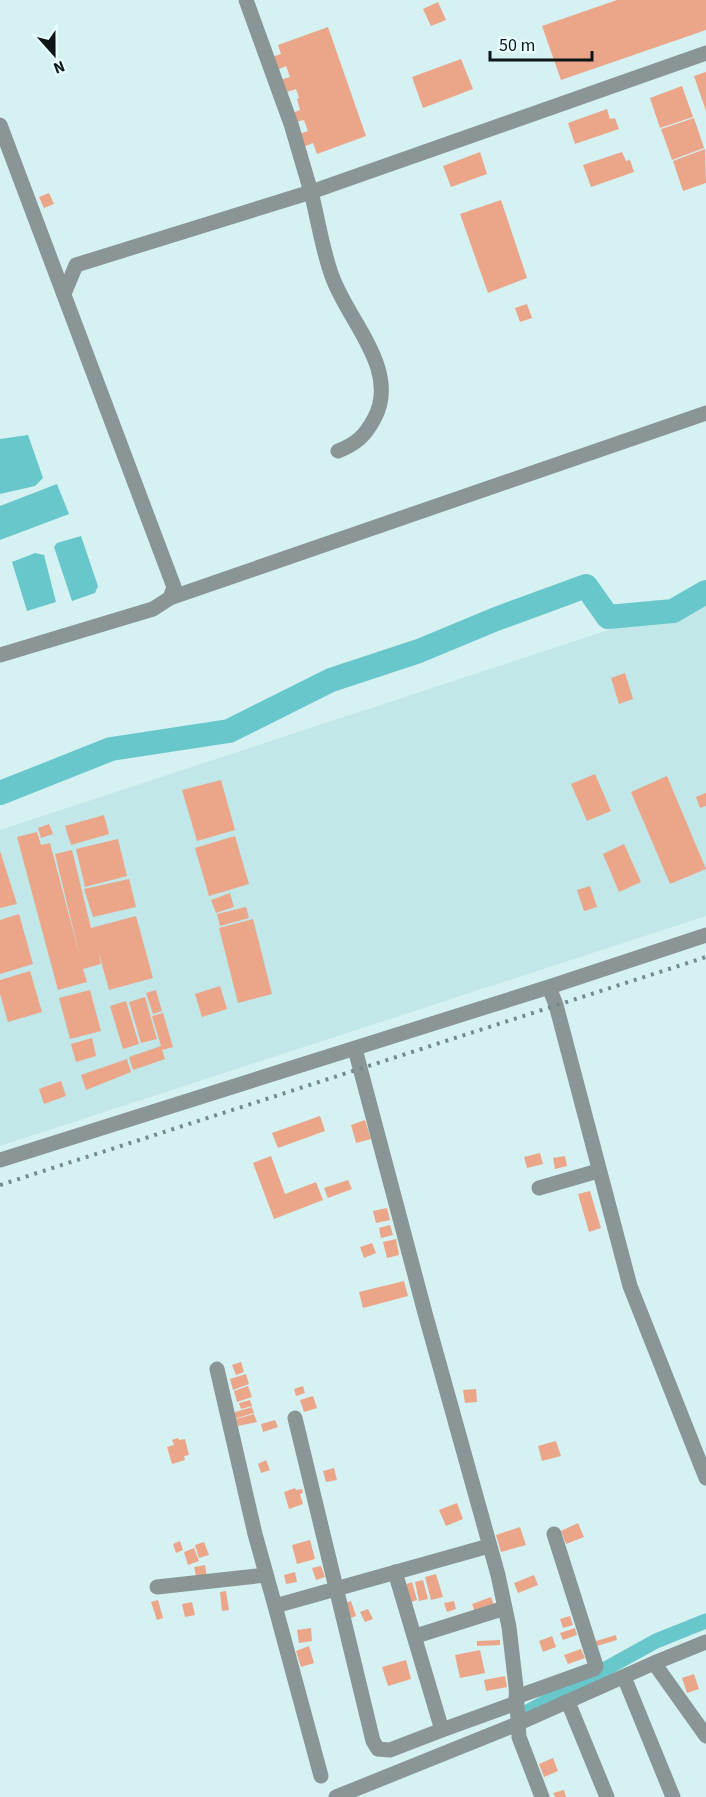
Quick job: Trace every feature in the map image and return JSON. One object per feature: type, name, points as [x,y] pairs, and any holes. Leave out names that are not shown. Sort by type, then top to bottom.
[{"type":"street","points":[[246,0],[291,124],[332,277],[368,345],[382,378],[382,396],[370,427],[360,440],[338,451]]},
{"type":"street","points":[[64,294],[76,265],[311,192],[706,53]]},
{"type":"street","points":[[0,124],[174,587],[170,598]]},
{"type":"street","points":[[1,650],[153,609],[170,598],[706,413]]},
{"type":"street","points":[[0,1160],[355,1049],[706,935]]},
{"type":"street","points":[[549,987],[556,1005],[630,1286],[706,1478]]},
{"type":"street","points":[[355,1049],[505,1608],[509,1627],[517,1722],[523,1751],[542,1797]]},
{"type":"street","points":[[539,1188],[598,1171]]},
{"type":"street","points":[[217,1369],[266,1575],[321,1776]]},
{"type":"street","points":[[295,1418],[373,1741],[378,1749],[397,1749],[594,1669],[596,1666],[554,1534]]},
{"type":"street","points":[[275,1606],[489,1546]]},
{"type":"street","points":[[395,1572],[416,1636],[442,1730]]},
{"type":"street","points":[[157,1587],[266,1575]]},
{"type":"street","points":[[416,1636],[505,1608]]},
{"type":"street","points":[[336,1797],[568,1702],[706,1642]]},
{"type":"street","points":[[654,1663],[706,1736]]},
{"type":"street","points":[[624,1677],[673,1797]]},
{"type":"street","points":[[568,1702],[607,1797]]},
{"type":"shaded area","points":[[706,598],[706,916],[0,1146],[0,830]]},
{"type":"water","points":[[28,435],[43,478],[35,486],[0,494],[0,439]]},
{"type":"water","points":[[57,484],[69,514],[0,540],[0,506]]},
{"type":"water","points":[[81,536],[98,586],[95,593],[72,601],[54,547],[57,543]]},
{"type":"water","points":[[35,553],[44,555],[56,602],[27,611],[12,562]]},
{"type":"building","points":[[617,0],[706,0],[706,30],[561,80],[542,26]]},
{"type":"building","points":[[438,2],[446,20],[431,26],[423,9]]},
{"type":"building","points":[[328,27],[366,136],[317,154],[313,143],[303,147],[298,134],[308,131],[304,120],[296,122],[293,113],[300,110],[296,89],[284,93],[280,80],[290,77],[286,66],[277,70],[272,57],[281,54],[278,45]]},
{"type":"building","points":[[461,59],[473,89],[423,108],[412,77]]},
{"type":"building","points":[[706,72],[706,111],[694,76]]},
{"type":"building","points":[[682,86],[693,117],[660,128],[650,98]]},
{"type":"building","points":[[607,109],[610,119],[615,118],[619,129],[575,144],[568,123]]},
{"type":"building","points":[[694,118],[704,148],[672,160],[661,129]]},
{"type":"building","points":[[705,149],[706,183],[683,191],[673,161]]},
{"type":"building","points":[[480,152],[487,174],[451,187],[443,166]]},
{"type":"building","points":[[622,152],[626,161],[630,160],[634,172],[591,187],[583,165]]},
{"type":"building","points":[[49,193],[54,204],[44,208],[39,197]]},
{"type":"building","points":[[501,200],[527,278],[488,293],[460,214]]},
{"type":"building","points":[[527,304],[532,318],[520,322],[515,308]]},
{"type":"building","points":[[625,673],[633,699],[619,704],[611,678]]},
{"type":"building","points":[[595,774],[611,811],[587,821],[571,784]]},
{"type":"building","points":[[667,776],[706,869],[670,884],[631,792]]},
{"type":"building","points":[[221,780],[235,830],[197,841],[182,790]]},
{"type":"building","points":[[706,793],[706,806],[700,808],[696,797]]},
{"type":"building","points":[[104,815],[109,834],[71,845],[65,826]]},
{"type":"building","points":[[49,824],[53,834],[41,838],[38,828]]},
{"type":"building","points":[[37,832],[41,845],[50,843],[80,957],[55,854],[72,850],[91,928],[136,916],[153,978],[109,990],[98,950],[101,964],[83,969],[87,982],[58,990],[17,837]]},
{"type":"building","points":[[235,836],[249,884],[209,896],[195,848]]},
{"type":"building","points":[[118,839],[127,876],[85,887],[76,849]]},
{"type":"building","points":[[624,844],[641,882],[619,892],[603,854]]},
{"type":"building","points":[[0,851],[17,904],[0,908]]},
{"type":"building","points":[[129,879],[136,907],[93,917],[84,889]]},
{"type":"building","points":[[590,886],[597,907],[584,911],[577,890]]},
{"type":"building","points":[[230,893],[234,907],[216,913],[211,900]]},
{"type":"building","points":[[246,907],[249,918],[220,926],[217,914]]},
{"type":"building","points":[[19,914],[33,964],[0,974],[0,920]]},
{"type":"building","points":[[253,919],[272,994],[238,1003],[219,928]]},
{"type":"building","points":[[30,971],[42,1012],[8,1022],[0,994],[0,980]]},
{"type":"building","points":[[220,986],[227,1009],[202,1017],[195,994]]},
{"type":"building","points":[[90,990],[101,1031],[70,1039],[59,998]]},
{"type":"building","points":[[156,990],[162,1011],[153,1014],[146,993]]},
{"type":"building","points":[[145,997],[157,1039],[141,1043],[129,1002]]},
{"type":"building","points":[[126,1001],[139,1044],[123,1049],[110,1006]]},
{"type":"building","points":[[163,1013],[173,1047],[162,1050],[165,1059],[133,1070],[129,1057],[161,1046],[152,1016]]},
{"type":"building","points":[[92,1038],[96,1056],[76,1062],[71,1044]]},
{"type":"building","points":[[127,1059],[131,1072],[86,1090],[81,1075]]},
{"type":"building","points":[[61,1081],[66,1096],[44,1104],[39,1089]]},
{"type":"building","points":[[320,1116],[325,1131],[278,1148],[272,1133]]},
{"type":"building","points":[[365,1120],[371,1139],[356,1143],[351,1125]]},
{"type":"building","points":[[540,1153],[543,1164],[527,1168],[524,1157]]},
{"type":"building","points":[[271,1156],[285,1194],[316,1182],[323,1200],[274,1219],[253,1163]]},
{"type":"building","points":[[565,1156],[567,1166],[555,1169],[553,1158]]},
{"type":"building","points":[[348,1180],[352,1189],[328,1198],[324,1188]]},
{"type":"building","points":[[590,1191],[601,1228],[589,1232],[578,1194]]},
{"type":"building","points":[[387,1208],[390,1220],[376,1223],[373,1211]]},
{"type":"building","points":[[390,1225],[393,1235],[381,1238],[379,1228]]},
{"type":"building","points":[[396,1239],[399,1255],[387,1258],[383,1242]]},
{"type":"building","points":[[372,1243],[376,1253],[364,1258],[360,1247]]},
{"type":"building","points":[[404,1281],[408,1296],[363,1308],[359,1292]]},
{"type":"building","points":[[241,1362],[244,1372],[236,1375],[232,1365]]},
{"type":"building","points":[[246,1374],[249,1384],[233,1390],[230,1379]]},
{"type":"building","points":[[248,1386],[252,1397],[237,1402],[234,1391]]},
{"type":"building","points":[[303,1386],[305,1393],[296,1396],[294,1389]]},
{"type":"building","points":[[476,1389],[477,1402],[465,1403],[463,1390]]},
{"type":"building","points":[[313,1396],[317,1408],[304,1412],[300,1400]]},
{"type":"building","points":[[250,1400],[252,1406],[241,1409],[239,1403]]},
{"type":"building","points":[[252,1407],[254,1413],[234,1419],[232,1413]]},
{"type":"building","points":[[254,1414],[257,1422],[238,1426],[236,1419]]},
{"type":"building","points":[[275,1420],[278,1427],[263,1432],[261,1424]]},
{"type":"building","points":[[178,1438],[179,1440],[185,1439],[189,1455],[184,1456],[185,1460],[172,1464],[167,1447],[174,1445],[172,1440]]},
{"type":"building","points":[[556,1441],[561,1456],[542,1461],[538,1446]]},
{"type":"building","points":[[266,1460],[270,1470],[261,1473],[258,1464]]},
{"type":"building","points":[[334,1468],[337,1480],[326,1482],[323,1471]]},
{"type":"building","points":[[295,1488],[296,1490],[302,1489],[303,1493],[300,1494],[303,1504],[289,1509],[284,1492]]},
{"type":"building","points":[[457,1503],[463,1519],[446,1526],[439,1510]]},
{"type":"building","points":[[578,1523],[584,1537],[566,1544],[561,1531]]},
{"type":"building","points":[[520,1527],[526,1545],[501,1552],[496,1535]]},
{"type":"building","points":[[310,1540],[315,1559],[297,1564],[292,1545]]},
{"type":"building","points":[[180,1541],[183,1550],[176,1553],[173,1544]]},
{"type":"building","points":[[204,1542],[209,1555],[199,1558],[195,1545]]},
{"type":"building","points":[[194,1548],[199,1561],[188,1565],[184,1552]]},
{"type":"building","points":[[205,1565],[207,1578],[197,1580],[194,1567]]},
{"type":"building","points":[[321,1566],[325,1577],[316,1580],[312,1568]]},
{"type":"building","points":[[295,1572],[297,1582],[286,1584],[284,1575]]},
{"type":"building","points":[[436,1574],[443,1597],[431,1600],[425,1577]]},
{"type":"building","points":[[534,1575],[538,1585],[518,1593],[514,1583]]},
{"type":"building","points":[[423,1580],[428,1599],[419,1601],[415,1582]]},
{"type":"building","points":[[412,1582],[417,1600],[409,1603],[404,1585]]},
{"type":"building","points":[[226,1591],[229,1610],[222,1611],[220,1592]]},
{"type":"building","points":[[491,1597],[494,1605],[475,1612],[472,1604]]},
{"type":"building","points":[[158,1600],[163,1618],[157,1620],[151,1602]]},
{"type":"building","points":[[351,1601],[356,1616],[351,1618],[345,1603]]},
{"type":"building","points":[[454,1601],[456,1609],[447,1612],[444,1603]]},
{"type":"building","points":[[192,1602],[195,1615],[185,1617],[182,1604]]},
{"type":"building","points":[[368,1609],[373,1619],[365,1622],[360,1612]]},
{"type":"building","points":[[570,1616],[573,1625],[563,1628],[560,1619]]},
{"type":"building","points":[[311,1628],[312,1641],[299,1643],[297,1630]]},
{"type":"building","points":[[575,1628],[577,1635],[563,1640],[560,1633]]},
{"type":"building","points":[[616,1635],[617,1640],[597,1646],[596,1641]]},
{"type":"building","points":[[552,1636],[556,1647],[543,1652],[539,1641]]},
{"type":"building","points":[[500,1640],[500,1645],[477,1646],[477,1641]]},
{"type":"building","points":[[309,1646],[314,1663],[301,1667],[296,1651]]},
{"type":"building","points":[[581,1649],[585,1658],[568,1664],[564,1655]]},
{"type":"building","points":[[480,1650],[485,1673],[460,1678],[455,1655]]},
{"type":"building","points":[[406,1660],[411,1679],[388,1686],[382,1667]]},
{"type":"building","points":[[694,1674],[699,1689],[687,1693],[682,1678]]},
{"type":"building","points":[[505,1676],[507,1687],[486,1691],[484,1680]]},
{"type":"building","points":[[553,1758],[558,1771],[544,1777],[539,1764]]},
{"type":"building","points":[[564,1790],[566,1797],[555,1797],[553,1793]]},
{"type":"waterway","points":[[0,793],[111,749],[229,731],[331,680],[419,651],[496,619],[586,586],[608,617],[673,611],[706,592]]},
{"type":"waterway","points":[[522,1715],[656,1641],[706,1621]]},
{"type":"railway","points":[[0,1185],[706,957]]}]
